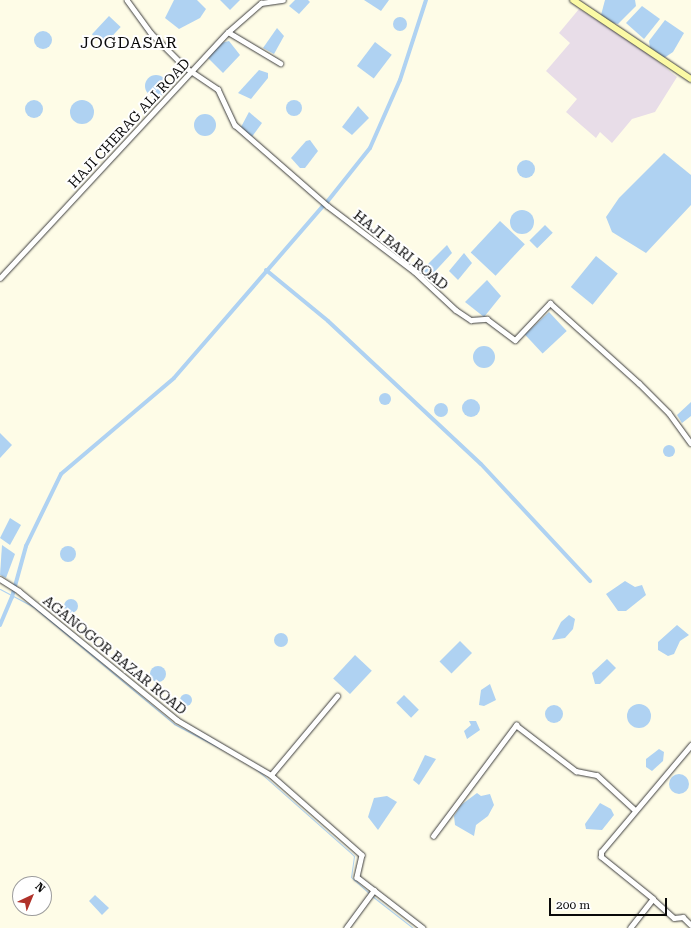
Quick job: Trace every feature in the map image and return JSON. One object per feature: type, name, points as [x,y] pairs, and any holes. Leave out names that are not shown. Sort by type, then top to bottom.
[{"type":"main road","points":[[572,0],[691,78]]},
{"type":"street","name":"HAJI BARI ROAD","points":[[128,0],[151,33],[192,71],[218,89],[235,125],[456,310],[471,320],[487,320],[515,340],[550,303],[639,383],[669,413],[691,443]]},
{"type":"street","name":"HAJI CHERAG ALI ROAD","points":[[0,278],[228,32],[261,3],[283,0]]},
{"type":"street","points":[[228,32],[280,62]]},
{"type":"street","name":"AGANOGOR BAZAR ROAD","points":[[0,579],[19,591],[177,720],[271,775],[362,855],[357,877],[373,891],[423,928]]},
{"type":"street","points":[[271,775],[338,696]]},
{"type":"street","points":[[434,836],[516,725],[576,771],[597,775],[634,809]]},
{"type":"street","points":[[691,745],[634,809],[600,855],[674,918],[683,917],[691,925]]},
{"type":"street","points":[[346,928],[373,891]]},
{"type":"street","points":[[630,928],[653,899]]},
{"type":"shaded area","points":[[579,9],[635,43],[677,77],[655,112],[632,119],[612,143],[600,132],[596,138],[566,112],[577,99],[546,71],[570,43],[559,33]]},
{"type":"water","points":[[174,0],[197,0],[206,9],[200,18],[179,29],[165,18]]},
{"type":"water","points":[[220,0],[240,0],[230,10]]},
{"type":"water","points":[[295,0],[308,0],[310,2],[299,14],[289,6]]},
{"type":"water","points":[[364,0],[389,0],[381,11]]},
{"type":"water","points":[[605,0],[635,0],[636,6],[618,24],[608,22],[601,15]]},
{"type":"water","points":[[642,6],[660,19],[644,39],[626,23]]},
{"type":"water","points":[[109,16],[121,27],[104,45],[92,34]]},
{"type":"water","points":[[400,17],[405,19],[407,24],[405,29],[400,31],[395,29],[393,24],[395,19]]},
{"type":"water","points":[[665,20],[684,33],[673,52],[664,58],[650,48],[649,41]]},
{"type":"water","points":[[277,28],[284,36],[274,54],[263,48]]},
{"type":"water","points":[[43,31],[49,34],[52,40],[49,46],[43,49],[37,46],[34,40],[37,34]]},
{"type":"water","points":[[229,41],[240,55],[223,73],[208,58],[221,43]]},
{"type":"water","points":[[375,42],[392,55],[374,79],[357,66]]},
{"type":"water","points":[[259,70],[268,73],[268,78],[251,99],[238,93]]},
{"type":"water","points":[[156,75],[164,78],[167,86],[164,94],[156,97],[148,94],[145,86],[148,78]]},
{"type":"water","points":[[34,100],[40,103],[43,109],[40,115],[34,118],[28,115],[25,109],[28,103]]},
{"type":"water","points":[[82,100],[90,104],[94,112],[90,120],[82,124],[74,120],[70,112],[74,104]]},
{"type":"water","points":[[291,100],[297,100],[302,105],[300,114],[297,116],[291,116],[286,111],[286,105]]},
{"type":"water","points":[[358,106],[369,118],[352,135],[342,127]]},
{"type":"water","points":[[249,112],[262,123],[251,138],[241,127]]},
{"type":"water","points":[[205,114],[213,117],[216,125],[213,133],[205,136],[197,133],[194,125],[197,117]]},
{"type":"water","points":[[310,140],[318,151],[305,168],[300,168],[291,158],[306,141]]},
{"type":"water","points":[[664,153],[691,175],[691,205],[646,253],[612,232],[606,217],[619,198]]},
{"type":"water","points":[[526,160],[532,163],[535,169],[532,175],[526,178],[520,175],[517,169],[520,163]]},
{"type":"water","points":[[522,210],[527,211],[533,217],[533,227],[527,233],[522,234],[517,233],[511,227],[510,222],[511,217],[517,211]]},
{"type":"water","points":[[500,221],[525,244],[496,276],[471,252]]},
{"type":"water","points":[[545,225],[553,233],[537,248],[529,241]]},
{"type":"water","points":[[447,245],[452,253],[427,280],[421,271]]},
{"type":"water","points":[[464,253],[472,263],[458,280],[449,271]]},
{"type":"water","points":[[596,256],[618,274],[593,305],[571,287]]},
{"type":"water","points":[[487,280],[501,296],[484,317],[465,302]]},
{"type":"water","points":[[549,312],[567,331],[543,354],[525,335]]},
{"type":"water","points":[[480,346],[488,346],[495,353],[495,361],[488,368],[480,368],[473,361],[473,353]]},
{"type":"water","points":[[383,393],[387,393],[391,399],[387,405],[383,405],[379,401],[379,397]]},
{"type":"water","points":[[471,399],[477,402],[480,408],[477,414],[471,417],[465,414],[462,408],[465,402]]},
{"type":"water","points":[[691,402],[691,416],[682,423],[677,415]]},
{"type":"water","points":[[438,403],[444,403],[448,407],[448,413],[444,417],[438,417],[434,413],[434,407]]},
{"type":"water","points":[[0,433],[12,445],[0,458]]},
{"type":"water","points":[[669,445],[673,447],[675,451],[673,455],[669,457],[665,455],[663,451],[665,447]]},
{"type":"water","points":[[10,518],[21,525],[10,545],[0,538]]},
{"type":"water","points":[[2,545],[15,554],[6,578],[0,575]]},
{"type":"water","points":[[68,546],[74,548],[76,554],[74,560],[68,562],[62,560],[60,554],[62,548]]},
{"type":"water","points":[[625,581],[635,587],[642,585],[646,595],[626,611],[618,611],[606,594]]},
{"type":"water","points":[[68,599],[74,599],[78,603],[78,609],[74,613],[68,613],[64,609],[64,603]]},
{"type":"water","points":[[569,615],[575,619],[573,629],[565,638],[552,640],[561,622]]},
{"type":"water","points":[[677,625],[689,635],[680,641],[674,654],[668,656],[658,650],[658,642]]},
{"type":"water","points":[[278,633],[284,633],[288,637],[288,643],[284,647],[278,647],[274,643],[274,637]]},
{"type":"water","points":[[460,641],[472,653],[452,674],[439,662]]},
{"type":"water","points":[[355,655],[372,671],[350,694],[333,678]]},
{"type":"water","points":[[607,659],[616,668],[600,684],[595,684],[592,673]]},
{"type":"water","points":[[158,666],[164,668],[166,674],[164,680],[158,682],[152,680],[150,674],[152,668]]},
{"type":"water","points":[[490,684],[496,700],[484,706],[479,705],[481,690]]},
{"type":"water","points":[[188,694],[191,695],[191,705],[184,706],[181,705],[180,698],[181,695]]},
{"type":"water","points":[[404,695],[419,710],[411,718],[396,703]]},
{"type":"water","points":[[639,704],[644,705],[650,711],[650,721],[644,727],[639,728],[634,727],[628,721],[627,716],[628,711],[634,705]]},
{"type":"water","points":[[554,705],[560,708],[563,714],[560,720],[554,723],[548,720],[545,714],[548,708]]},
{"type":"water","points":[[469,721],[476,721],[480,730],[467,739],[464,731],[471,725]]},
{"type":"water","points":[[659,749],[664,752],[663,761],[652,771],[646,767],[646,759]]},
{"type":"water","points":[[425,755],[436,759],[419,785],[413,780]]},
{"type":"water","points":[[679,774],[686,777],[689,784],[686,791],[679,794],[672,791],[669,784],[672,777]]},
{"type":"water","points":[[477,793],[481,796],[490,794],[494,805],[488,816],[476,825],[474,836],[455,825],[454,816],[461,805]]},
{"type":"water","points":[[387,796],[397,802],[378,830],[368,817],[374,798]]},
{"type":"water","points":[[600,803],[611,809],[614,815],[602,830],[586,829],[585,824]]},
{"type":"water","points":[[95,895],[109,908],[102,915],[89,901]]},
{"type":"waterway","points":[[327,202],[370,148],[400,80],[426,0]]},
{"type":"waterway","points":[[0,625],[12,597],[26,546],[61,474],[174,378],[324,205]]},
{"type":"waterway","points":[[266,270],[328,321],[481,464],[590,581]]},
{"type":"waterway","points":[[0,589],[35,608],[174,724],[222,749]]},
{"type":"waterway","points":[[256,769],[354,856],[351,877],[370,894]]},
{"type":"waterway","points":[[372,896],[413,928]]},
{"type":"district","name":"JOGDASAR","points":[[129,43]]}]
